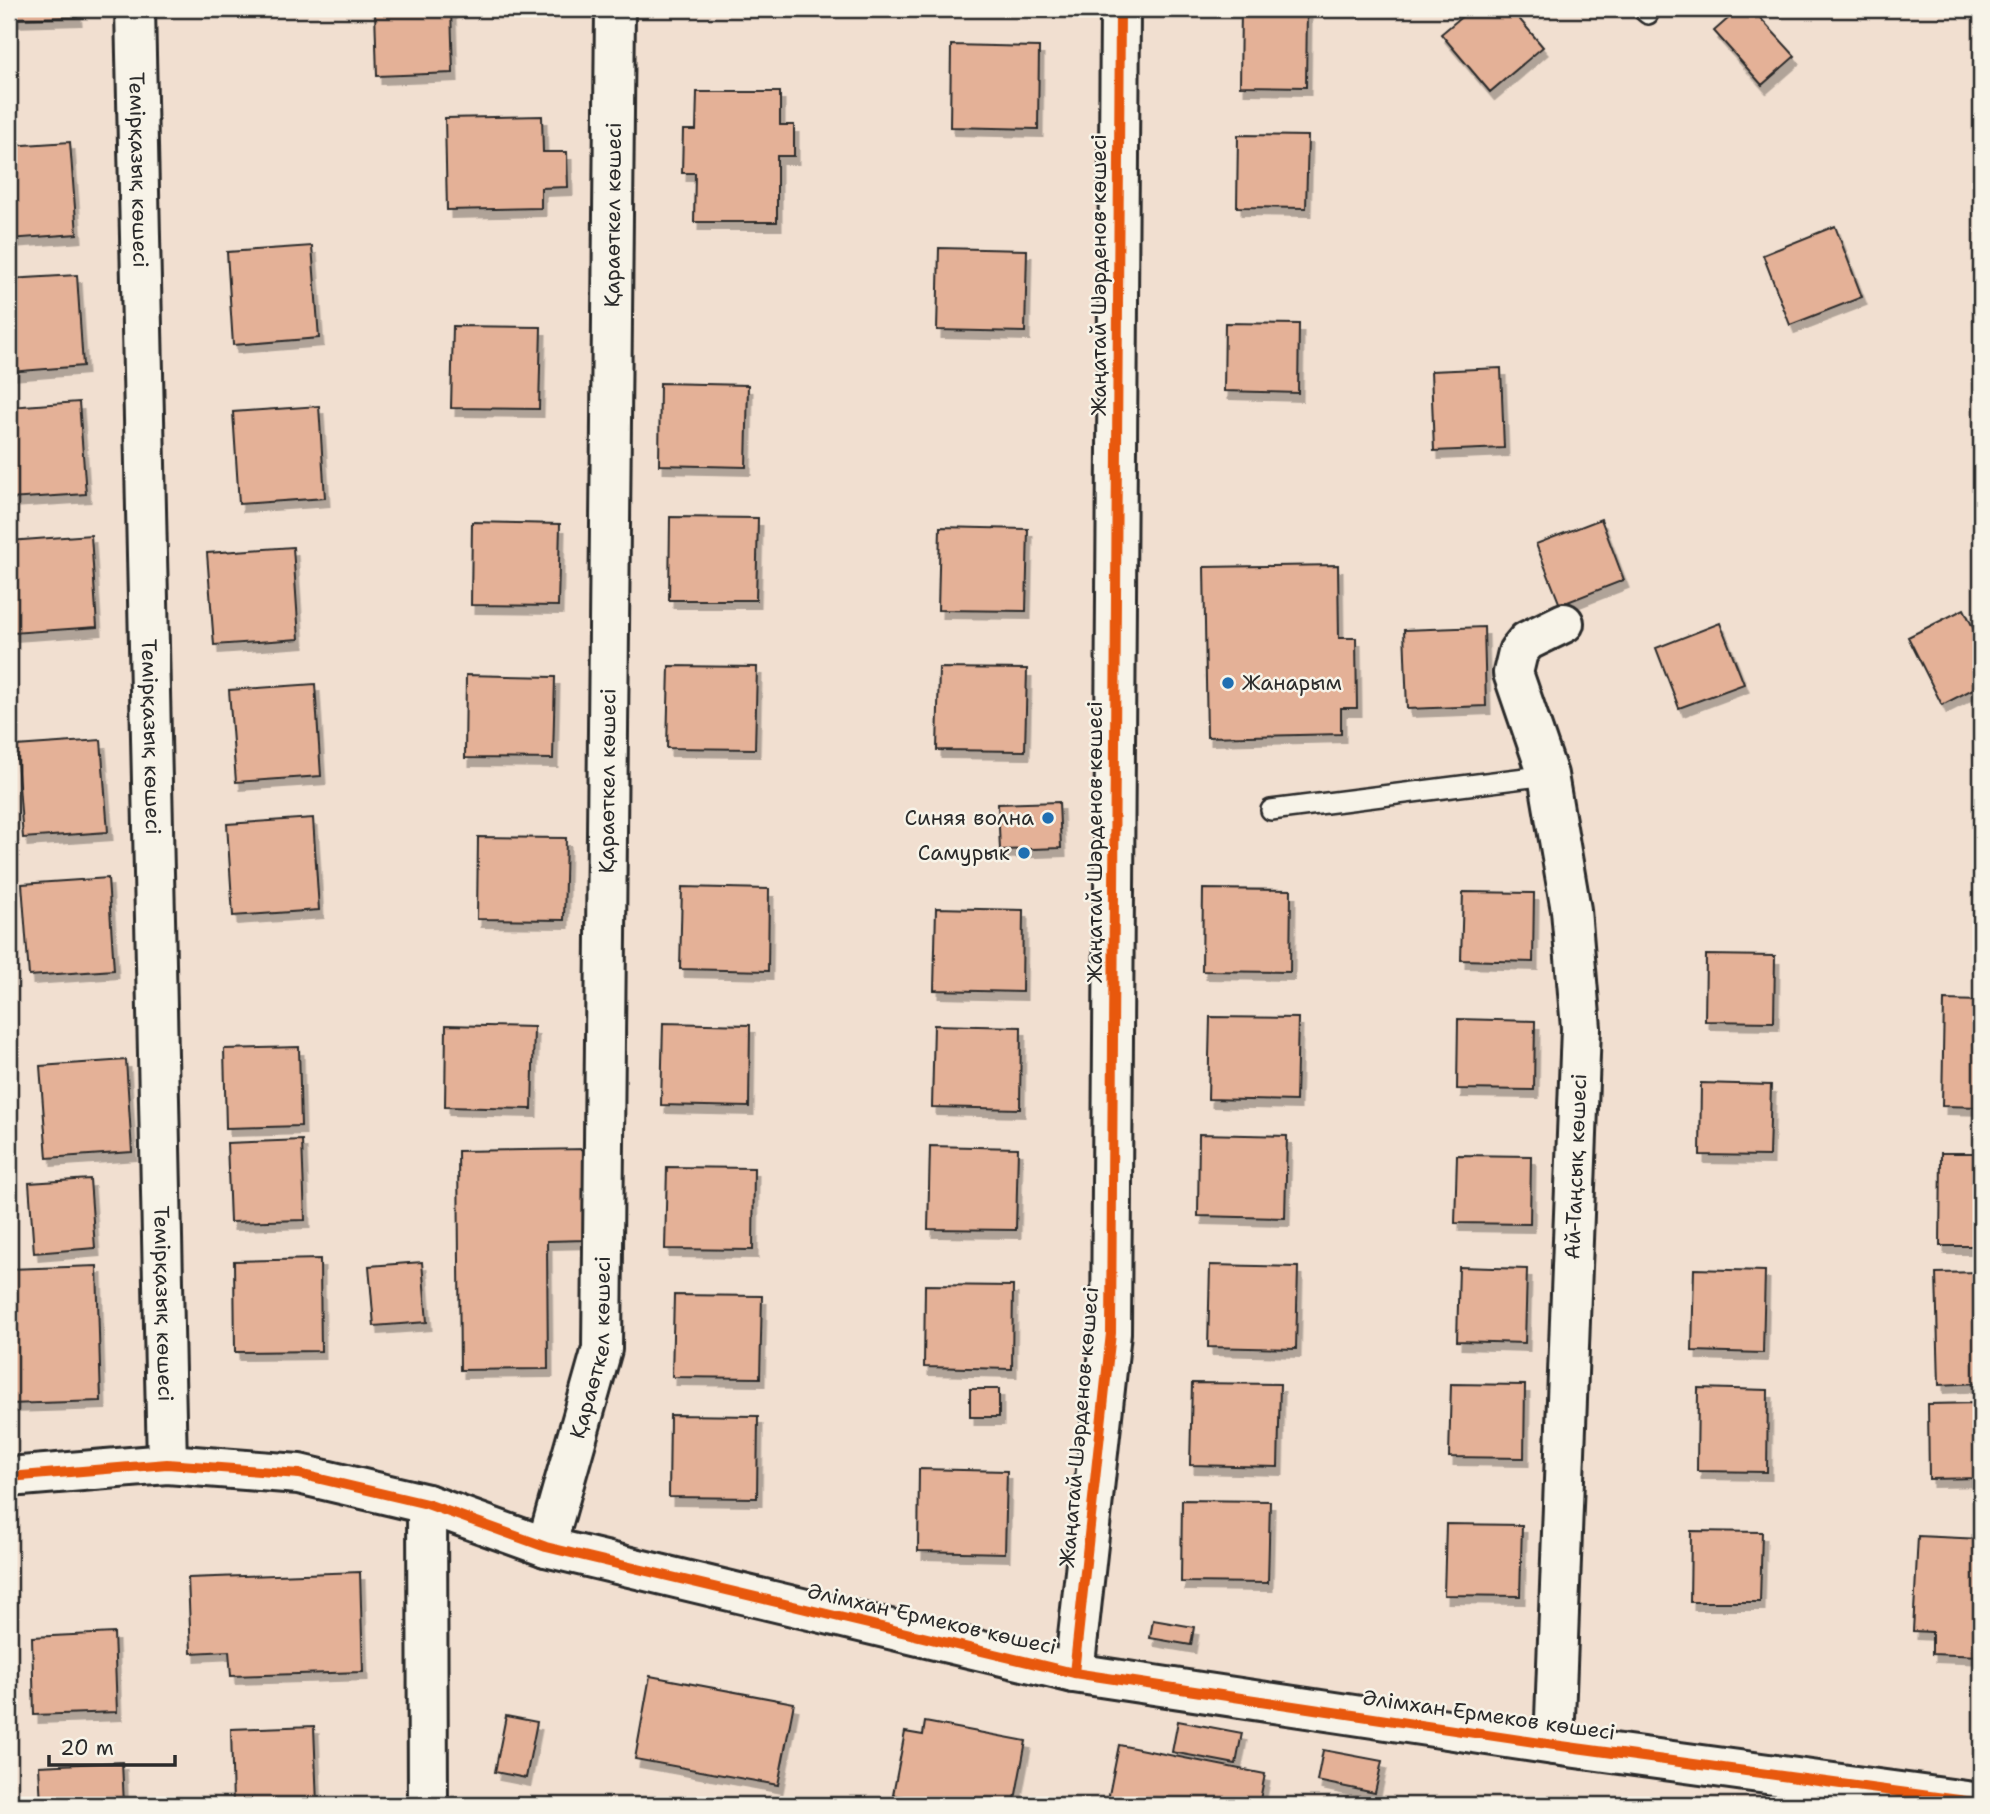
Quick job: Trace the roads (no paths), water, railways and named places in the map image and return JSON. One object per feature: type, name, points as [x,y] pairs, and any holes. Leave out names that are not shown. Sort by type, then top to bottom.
[{"type":"street","name":"Темірқазық көшесі","points":[[135,9],[167,1464]]},
{"type":"street","name":"Қараөткел көшесі","points":[[546,1547],[602,1349],[615,9]]},
{"type":"street","name":"Жаңатай Шәрденов көшесі","points":[[1074,1673],[1111,1333],[1120,9]]},
{"type":"street","name":"Ай-Таңсық көшесі","points":[[1554,1745],[1581,1028],[1571,910],[1548,775],[1513,673],[1518,652],[1527,641],[1564,623]]},
{"type":"street","name":"Әлімхан Ермеков көшесі","points":[[9,1477],[167,1464],[299,1474],[427,1504],[546,1547],[1074,1673],[1554,1745],[1981,1803]]},
{"type":"street","points":[[427,1504],[428,1805]]},
{"type":"lane","points":[[1271,810],[1548,775]]},
{"type":"place","name":"Жанарым","points":[[1228,683]]},
{"type":"place","name":"Синяя волна","points":[[1048,818]]},
{"type":"place","name":"Самурык","points":[[1024,853]]}]
